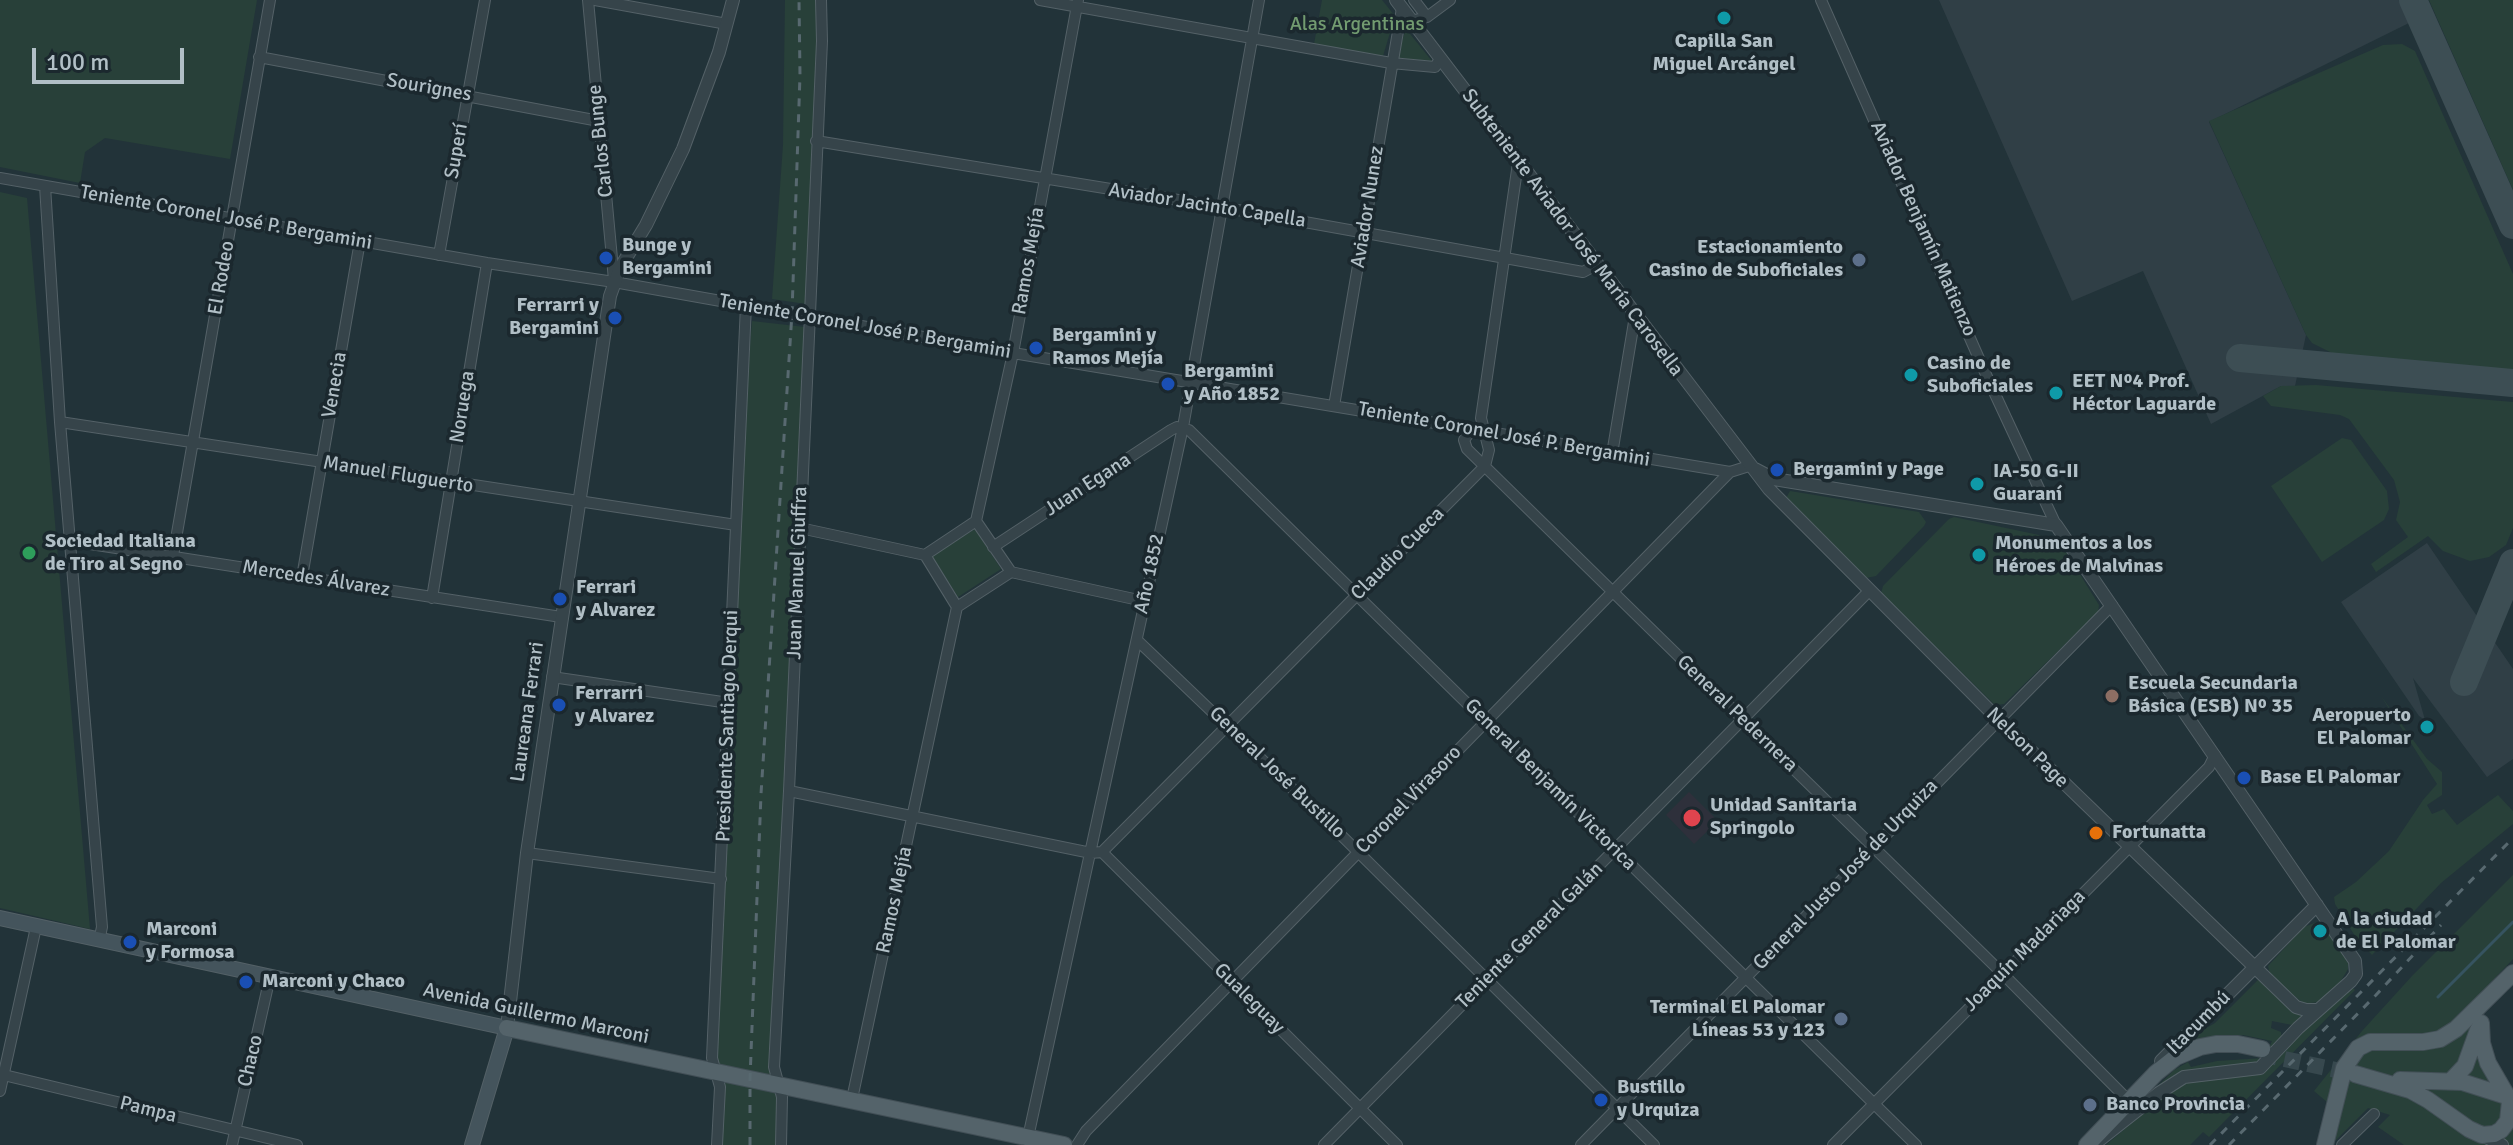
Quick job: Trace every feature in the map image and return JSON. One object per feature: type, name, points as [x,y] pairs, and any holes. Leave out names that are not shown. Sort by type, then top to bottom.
[{"type":"main road","name":"Avenida Guillermo Marconi","points":[[0,918],[852,1099],[1027,1141],[1064,1145]]},
{"type":"main road","points":[[2325,1145],[2344,1068],[2358,1048],[2370,1042],[2440,1039],[2456,1029],[2513,973]]},
{"type":"main road","points":[[2451,1081],[2470,1056],[2481,1023],[2498,989]]},
{"type":"main road","points":[[2481,1023],[2484,1052],[2510,1101],[2506,1125],[2494,1134],[2482,1135],[2420,1095],[2355,1071],[2398,1080],[2451,1081],[2510,1101]]},
{"type":"main road","name":"Laureana Ferrari","points":[[472,1145],[507,1028]]},
{"type":"main road","points":[[2088,1145],[2180,1061],[2219,1049],[2261,1052]]},
{"type":"street","name":"El Rodeo","points":[[173,556],[270,0]]},
{"type":"street","name":"Superí","points":[[439,255],[485,0]]},
{"type":"street","name":"Carlos Bunge","points":[[588,0],[614,282]]},
{"type":"street","points":[[595,0],[727,24]]},
{"type":"street","points":[[614,282],[683,149],[733,0]]},
{"type":"street","name":"Juan Manuel Giuffra","points":[[781,1145],[782,1097],[774,1067],[789,791],[822,41],[821,0]]},
{"type":"street","points":[[1040,0],[1078,3],[1252,39],[1391,63],[1435,67],[1440,59]]},
{"type":"street","name":"Año 1852","points":[[1027,1141],[1097,853],[1096,830],[1192,382],[1259,0]]},
{"type":"street","points":[[1414,0],[1427,17]]},
{"type":"street","points":[[1411,21],[1427,17],[1450,0]]},
{"type":"street","name":"Aviador Benjamín Matienzo","points":[[1821,0],[1988,379],[2056,525],[2355,961],[2356,974],[2351,981]]},
{"type":"street","name":"Ramos Mejía","points":[[976,521],[1013,353],[1078,3]]},
{"type":"street","name":"Subteniente Aviador José María Carosella","points":[[1399,4],[1749,466]]},
{"type":"street","name":"Aviador Nunez","points":[[1334,406],[1397,40],[1399,4]]},
{"type":"street","name":"Sourignes","points":[[259,57],[599,121]]},
{"type":"street","name":"Aviador Jacinto Capella","points":[[816,141],[1221,207],[1583,272],[1596,265]]},
{"type":"street","points":[[1485,466],[1489,450],[1477,430],[1506,258],[1518,163]]},
{"type":"street","name":"Teniente Coronel José P. Bergamini","points":[[0,178],[1013,353],[1730,472]]},
{"type":"street","points":[[45,186],[60,422],[102,927],[99,941]]},
{"type":"street","name":"Venecia","points":[[302,577],[360,241]]},
{"type":"street","name":"Noruega","points":[[432,598],[487,263]]},
{"type":"street","name":"Laureana Ferrari","points":[[507,1028],[527,853],[552,677],[614,282]]},
{"type":"street","name":"Presidente Santiago Derqui","points":[[717,1145],[720,1087],[712,1058],[746,305]]},
{"type":"street","points":[[1612,454],[1635,316]]},
{"type":"street","name":"Manuel Fluguerto","points":[[60,422],[736,525]]},
{"type":"street","name":"Juan Egana","points":[[993,547],[1171,430],[1183,427]]},
{"type":"street","name":"General Benjamín Victorica","points":[[1183,427],[1194,433],[1916,1145]]},
{"type":"street","name":"General Pedernera","points":[[1477,430],[1464,440],[1465,445],[1485,466],[2125,1097]]},
{"type":"street","name":"Claudio Cueca","points":[[1097,853],[1115,839],[1485,466]]},
{"type":"street","points":[[1749,466],[1774,479],[2056,525]]},
{"type":"street","name":"Coronel Virasoro","points":[[1077,1145],[1086,1131],[1231,981],[1730,472],[1749,466]]},
{"type":"street","name":"Nelson Page","points":[[1749,466],[1780,502],[1998,719],[2296,1007],[2318,1010]]},
{"type":"street","points":[[800,528],[925,555],[976,521],[1011,572],[1143,601]]},
{"type":"street","name":"Mercedes Álvarez","points":[[71,541],[561,617]]},
{"type":"street","points":[[925,555],[957,607],[1011,572]]},
{"type":"street","name":"Teniente General Galán","points":[[1324,1145],[1869,591]]},
{"type":"street","name":"General Justo José de Urquiza","points":[[1581,1145],[2112,605]]},
{"type":"street","name":"Ramos Mejía","points":[[852,1099],[957,607]]},
{"type":"street","name":"General José Bustillo","points":[[1137,640],[1654,1145]]},
{"type":"street","points":[[552,677],[729,703]]},
{"type":"street","name":"Joaquín Madariaga","points":[[1833,1145],[2209,767],[2215,755]]},
{"type":"street","points":[[789,791],[1097,853]]},
{"type":"street","points":[[1096,830],[1104,838],[1115,839]]},
{"type":"street","points":[[527,853],[721,879]]},
{"type":"street","name":"Gualeguay","points":[[1097,853],[1397,1145]]},
{"type":"street","name":"Itacumbú","points":[[2088,1145],[2125,1097],[2317,905]]},
{"type":"street","points":[[0,1091],[36,927]]},
{"type":"street","name":"Chaco","points":[[232,1145],[270,977]]},
{"type":"street","name":"Itacumbú","points":[[2088,1145],[2184,1077],[2260,1068],[2351,981]]},
{"type":"street","name":"Pampa","points":[[2,1074],[297,1145]]},
{"type":"street","points":[[2342,1145],[2374,1114]]},
{"type":"street","points":[[2482,1135],[2502,1145]]},
{"type":"shaded area","points":[[1939,0],[2403,0],[2413,21],[2209,122],[2306,335],[2295,386],[2281,386],[2211,424],[2143,271],[2072,301]]},
{"type":"shaded area","points":[[2427,543],[2513,669],[2513,759],[2487,777],[2413,678],[2425,720],[2419,716],[2341,602]]},
{"type":"shaded area","name":"Unidad Sanitaria Springolo","points":[[1689,792],[1718,821],[1694,844],[1666,815]]},
{"type":"green space","points":[[0,0],[257,0],[230,159],[105,138],[85,152],[80,183],[0,167]]},
{"type":"green space","points":[[785,0],[821,0],[806,304],[772,299],[783,145]]},
{"type":"green space","name":"Alas Argentinas","points":[[1322,0],[1382,0],[1395,16],[1383,56],[1314,44]]},
{"type":"green space","points":[[2429,0],[2513,0],[2513,190]]},
{"type":"green space","points":[[1406,29],[1432,61],[1396,58]]},
{"type":"green space","points":[[2402,44],[2415,51],[2513,274],[2513,370],[2340,357],[2312,343],[2209,121],[2383,45]]},
{"type":"green space","name":"Sociedad Italiana de Tiro al Segno","points":[[0,192],[27,198],[90,929],[0,908]]},
{"type":"green space","points":[[752,321],[805,327],[777,1083],[781,1145],[717,1145],[720,1087],[713,1065],[736,525]]},
{"type":"green space","points":[[2316,385],[2513,402],[2513,528],[2506,545],[2489,557],[2470,561],[2443,551],[2428,536],[2376,572],[2371,564],[2408,537],[2396,520],[2400,502],[2394,480],[2349,419],[2340,415],[2271,406],[2263,396],[2281,386]]},
{"type":"green space","points":[[2342,438],[2351,440],[2387,491],[2389,509],[2384,520],[2322,562],[2271,486]]},
{"type":"green space","points":[[1790,491],[1919,512],[1926,522],[1876,576],[1866,578],[1786,498]]},
{"type":"green space","points":[[1954,517],[2058,539],[2099,605],[2098,612],[2004,704],[1995,705],[1881,593],[1883,586]]},
{"type":"green space","points":[[975,529],[1001,569],[958,597],[932,556]]},
{"type":"green space","points":[[2381,696],[2427,759],[2442,772],[2442,795],[2427,805],[2432,814],[2444,809],[2457,825],[2498,795],[2513,811],[2513,824],[2441,883],[2372,955],[2355,936],[2335,904],[2334,897],[2356,882],[2389,851],[2437,784]]},
{"type":"green space","points":[[2513,875],[2513,959],[2459,1016],[2472,1022],[2472,1038],[2513,1110],[2513,1145],[2404,1145],[2378,1127],[2390,1115],[2368,1108],[2331,1145],[2337,1106],[2314,1091],[2412,976]]},
{"type":"green space","points":[[2317,922],[2323,924],[2348,959],[2348,969],[2338,986],[2318,1002],[2304,1004],[2270,975],[2268,966],[2304,927]]},
{"type":"green space","points":[[2259,979],[2305,1016],[2292,1025],[2272,1021],[2271,1028],[2281,1032],[2282,1039],[2261,1063],[2213,1070],[2142,1102],[2174,1070],[2188,1062],[2191,1067],[2217,1061],[2264,1058],[2272,1041],[2243,1035],[2213,1038],[2168,1058],[2187,1036],[2215,1023]]},
{"type":"green space","points":[[2352,987],[2355,990],[2209,1137],[2203,1132],[2190,1145],[2106,1145],[2173,1088],[2191,1079],[2264,1072],[2283,1050]]},
{"type":"waterway","points":[[2438,997],[2513,922]]},
{"type":"taxiway","points":[[2413,0],[2513,225]]},
{"type":"taxiway","points":[[2240,358],[2513,383]]},
{"type":"taxiway","points":[[2464,682],[2513,563]]},
{"type":"tunnel","points":[[2261,1054],[2355,1074]]},
{"type":"railway","points":[[750,1145],[761,794],[792,313],[800,75],[799,0]]},
{"type":"railway","points":[[2210,1145],[2513,838]]},
{"type":"railway","points":[[2229,1145],[2441,925]]},
{"type":"place","name":"Capilla San Miguel Arcángel","points":[[1724,18]]},
{"type":"place","name":"Bunge y Bergamini","points":[[606,258]]},
{"type":"place","name":"Estacionamiento Casino de Suboficiales","points":[[1859,260]]},
{"type":"place","name":"Ferrarri y Bergamini","points":[[615,318]]},
{"type":"place","name":"Bergamini y Ramos Mejía","points":[[1036,348]]},
{"type":"place","name":"Casino de Suboficiales","points":[[1911,375]]},
{"type":"place","name":"Bergamini y Año 1852","points":[[1168,384]]},
{"type":"place","name":"EET Nº4 Prof. Héctor Laguarde","points":[[2056,393]]},
{"type":"place","name":"Bergamini y Page","points":[[1777,470]]},
{"type":"place","name":"IA-50 G-II Guaraní","points":[[1977,484]]},
{"type":"place","name":"Sociedad Italiana de Tiro al Segno","points":[[29,553]]},
{"type":"place","name":"Monumentos a los Héroes de Malvinas","points":[[1979,555]]},
{"type":"place","name":"Ferrari y Alvarez","points":[[560,599]]},
{"type":"place","name":"Escuela Secundaria Básica (ESB) Nº 35","points":[[2112,696]]},
{"type":"place","name":"Ferrarri y Alvarez","points":[[559,705]]},
{"type":"place","name":"Aeropuerto El Palomar","points":[[2427,727]]},
{"type":"place","name":"Base El Palomar","points":[[2244,778]]},
{"type":"place","name":"Unidad Sanitaria Springolo","points":[[1692,818]]},
{"type":"place","name":"Fortunatta","points":[[2096,833]]},
{"type":"place","name":"A la ciudad de El Palomar","points":[[2320,931]]},
{"type":"place","name":"Marconi y Formosa","points":[[130,942]]},
{"type":"place","name":"Marconi y Chaco","points":[[246,982]]},
{"type":"place","name":"Terminal El Palomar Líneas 53 y 123","points":[[1841,1019]]},
{"type":"place","name":"Bustillo y Urquiza","points":[[1601,1100]]},
{"type":"place","name":"Banco Provincia","points":[[2090,1105]]}]
